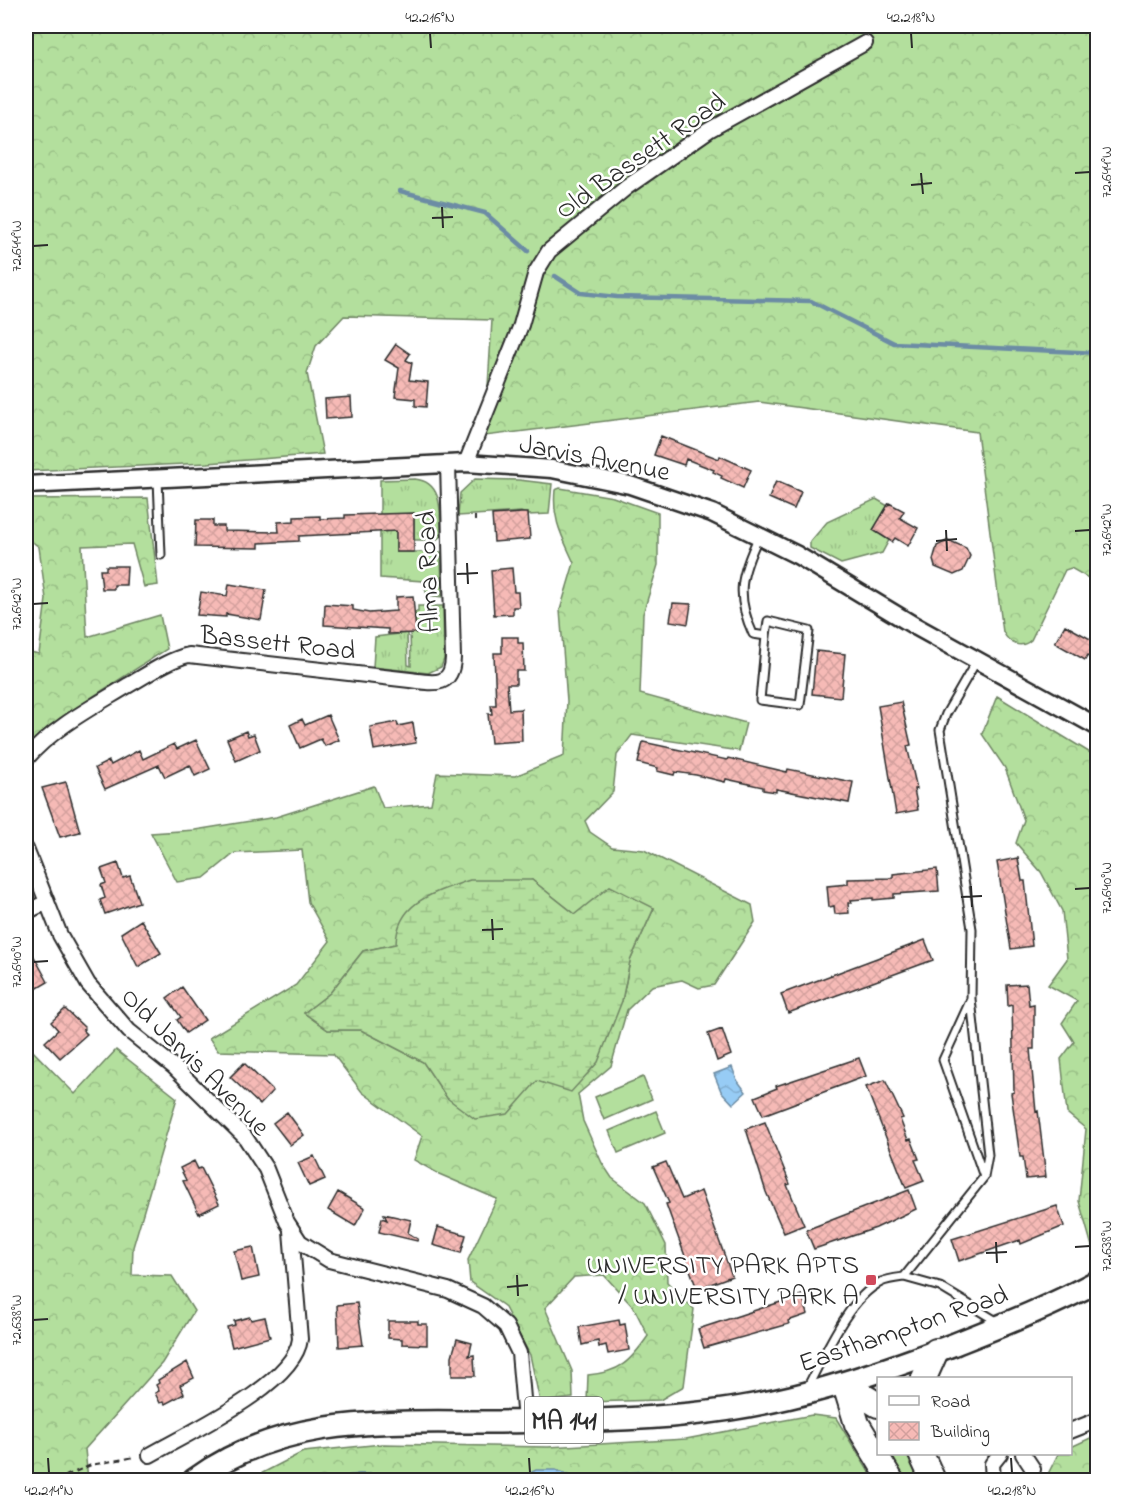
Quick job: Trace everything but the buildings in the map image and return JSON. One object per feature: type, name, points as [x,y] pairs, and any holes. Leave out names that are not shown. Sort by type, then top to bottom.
[{"type":"highway","points":[[924,1377],[936,1351]]},
{"type":"highway","points":[[845,1384],[877,1404]]},
{"type":"highway","points":[[845,1384],[857,1424],[891,1480]]},
{"type":"highway","points":[[921,1455],[933,1480]]},
{"type":"main road","name":"Easthampton Road","points":[[194,1480],[223,1461],[256,1446],[320,1427],[401,1421],[525,1421],[690,1414],[804,1394],[845,1384],[1002,1326],[1098,1281]]},
{"type":"street","name":"Old Bassett Road","points":[[466,463],[520,325],[536,272],[549,251],[627,187],[709,130],[865,43]]},
{"type":"street","name":"Jarvis Avenue","points":[[26,485],[448,463],[552,469],[630,484],[690,504],[797,555],[976,660],[1098,727]]},
{"type":"street","name":"Alma Road","points":[[447,677],[452,671],[453,658],[448,463]]},
{"type":"street","name":"Bassett Road","points":[[26,759],[48,737],[89,708],[173,660],[189,655],[417,681],[436,682],[447,677]]},
{"type":"street","name":"Old Jarvis Avenue","points":[[26,849],[46,902],[74,962],[109,1010],[216,1105],[246,1137],[276,1188],[291,1231],[300,1339],[299,1347],[291,1363],[245,1401],[150,1455]]},
{"type":"street","points":[[26,912],[46,902]]},
{"type":"street","points":[[291,1231],[300,1242],[329,1260],[458,1293],[494,1315],[511,1335],[519,1353],[525,1421]]},
{"type":"street","points":[[1072,1431],[1098,1420]]},
{"type":"street","points":[[993,1480],[992,1464],[999,1455]]},
{"type":"street","points":[[1024,1455],[1033,1469],[1031,1480]]},
{"type":"lane","points":[[158,478],[160,555]]},
{"type":"lane","points":[[759,536],[744,567],[742,601],[746,621],[753,634],[766,636]]},
{"type":"lane","points":[[768,621],[809,631],[800,705],[760,700],[766,636],[768,621]]},
{"type":"lane","points":[[904,1277],[984,1177],[988,1155],[971,999],[972,929],[940,730],[946,714],[976,660]]},
{"type":"lane","points":[[971,999],[943,1060],[984,1177]]},
{"type":"lane","points":[[804,1394],[840,1326],[861,1299],[883,1281],[904,1277],[940,1287],[987,1314],[1002,1326]]},
{"type":"path","points":[[475,516],[475,521]]},
{"type":"path","points":[[56,1480],[91,1465],[150,1455]]},
{"type":"green space","points":[[26,26],[1097,26],[1097,583],[1071,568],[1065,570],[1031,640],[1019,645],[1005,636],[977,432],[759,402],[485,436],[492,320],[344,316],[316,346],[307,373],[323,454],[208,463],[26,471]]},
{"type":"green space","points":[[475,479],[519,480],[552,484],[549,514],[528,515],[521,512],[458,516],[460,493]]},
{"type":"green space","points":[[380,480],[424,481],[436,493],[439,500],[441,536],[436,540],[414,540],[414,513],[386,531],[396,531],[396,552],[441,552],[442,597],[427,595],[423,581],[380,578]]},
{"type":"green space","points":[[560,488],[613,497],[658,513],[658,565],[643,614],[640,694],[746,723],[739,751],[632,735],[617,755],[613,792],[585,821],[590,832],[612,847],[644,850],[752,905],[755,922],[714,985],[699,988],[682,980],[652,986],[627,1010],[611,1066],[578,1094],[583,1121],[602,1163],[612,1178],[645,1203],[666,1245],[667,1282],[694,1309],[684,1386],[660,1400],[587,1402],[588,1375],[599,1374],[623,1364],[636,1353],[648,1336],[634,1308],[604,1275],[574,1277],[545,1308],[572,1371],[573,1398],[540,1402],[530,1355],[504,1306],[470,1282],[468,1260],[497,1199],[439,1174],[414,1160],[422,1136],[362,1092],[333,1054],[218,1051],[209,1038],[296,985],[330,941],[308,902],[302,850],[235,853],[204,878],[177,882],[151,833],[195,830],[276,817],[374,786],[383,808],[431,804],[437,773],[515,776],[564,756],[567,701],[560,610],[574,563],[557,519],[555,490]],"holes":[[[532,880],[575,914],[654,908],[630,961],[622,1001],[537,1081],[447,1098],[423,1062],[361,1030],[328,1030],[304,1013],[330,993],[363,951],[396,944]]]},
{"type":"green space","points":[[148,498],[158,585],[144,587],[132,544],[82,546],[87,637],[160,615],[167,649],[92,697],[26,747],[26,651],[39,654],[46,599],[39,547],[26,537],[26,499]]},
{"type":"green space","points":[[876,499],[888,506],[873,530],[889,540],[882,553],[841,564],[810,548],[810,542],[827,522]]},
{"type":"green space","points":[[418,606],[443,606],[444,659],[441,667],[428,673],[373,667],[375,637],[407,633],[408,665],[411,666],[410,633],[416,632],[415,612],[418,612]]},
{"type":"green space","points":[[997,696],[1097,757],[1097,1264],[1079,1201],[1086,1129],[1067,1113],[1061,1059],[1074,1042],[1062,1023],[1077,1001],[1048,985],[1067,959],[1062,911],[1041,872],[1016,843],[1024,820],[1005,768],[982,734]]},
{"type":"green space","points":[[470,880],[532,880],[575,914],[610,886],[654,908],[630,961],[622,1001],[598,1062],[571,1092],[537,1081],[508,1114],[475,1119],[447,1098],[423,1062],[361,1030],[328,1030],[304,1013],[330,993],[363,951],[396,944],[398,929],[411,908],[432,894]]},
{"type":"green space","points":[[26,1044],[75,1094],[116,1050],[177,1098],[133,1247],[132,1275],[172,1276],[194,1311],[162,1363],[85,1449],[88,1480],[26,1480]]},
{"type":"green space","points":[[643,1077],[652,1099],[604,1120],[595,1097]]},
{"type":"green space","points":[[656,1111],[665,1133],[618,1153],[609,1131]]},
{"type":"green space","points":[[812,1415],[836,1418],[874,1480],[465,1480],[446,1474],[359,1474],[320,1480],[249,1480],[303,1452],[382,1444],[548,1447],[686,1439]]},
{"type":"green space","points":[[1097,1435],[1097,1480],[1045,1480],[1058,1455],[1072,1455],[1072,1447]]},
{"type":"green space","points":[[886,1455],[907,1455],[921,1480],[903,1480]]},
{"type":"water","points":[[732,1067],[737,1080],[746,1092],[733,1104],[721,1091],[714,1074]]},
{"type":"water","points":[[536,1470],[556,1470],[575,1480],[517,1480]]},
{"type":"water","points":[[644,1471],[702,1473],[711,1480],[600,1480],[616,1474]]},
{"type":"water","points":[[359,1474],[455,1475],[465,1480],[320,1480]]},
{"type":"waterway","points":[[400,191],[485,213],[528,251]]},
{"type":"waterway","points":[[555,276],[581,293],[617,297],[811,301],[894,343],[1098,353]]},
{"type":"place","name":"UNIVERSITY PARK APTS / UNIVERSITY PARK A","points":[[871,1280]]}]
